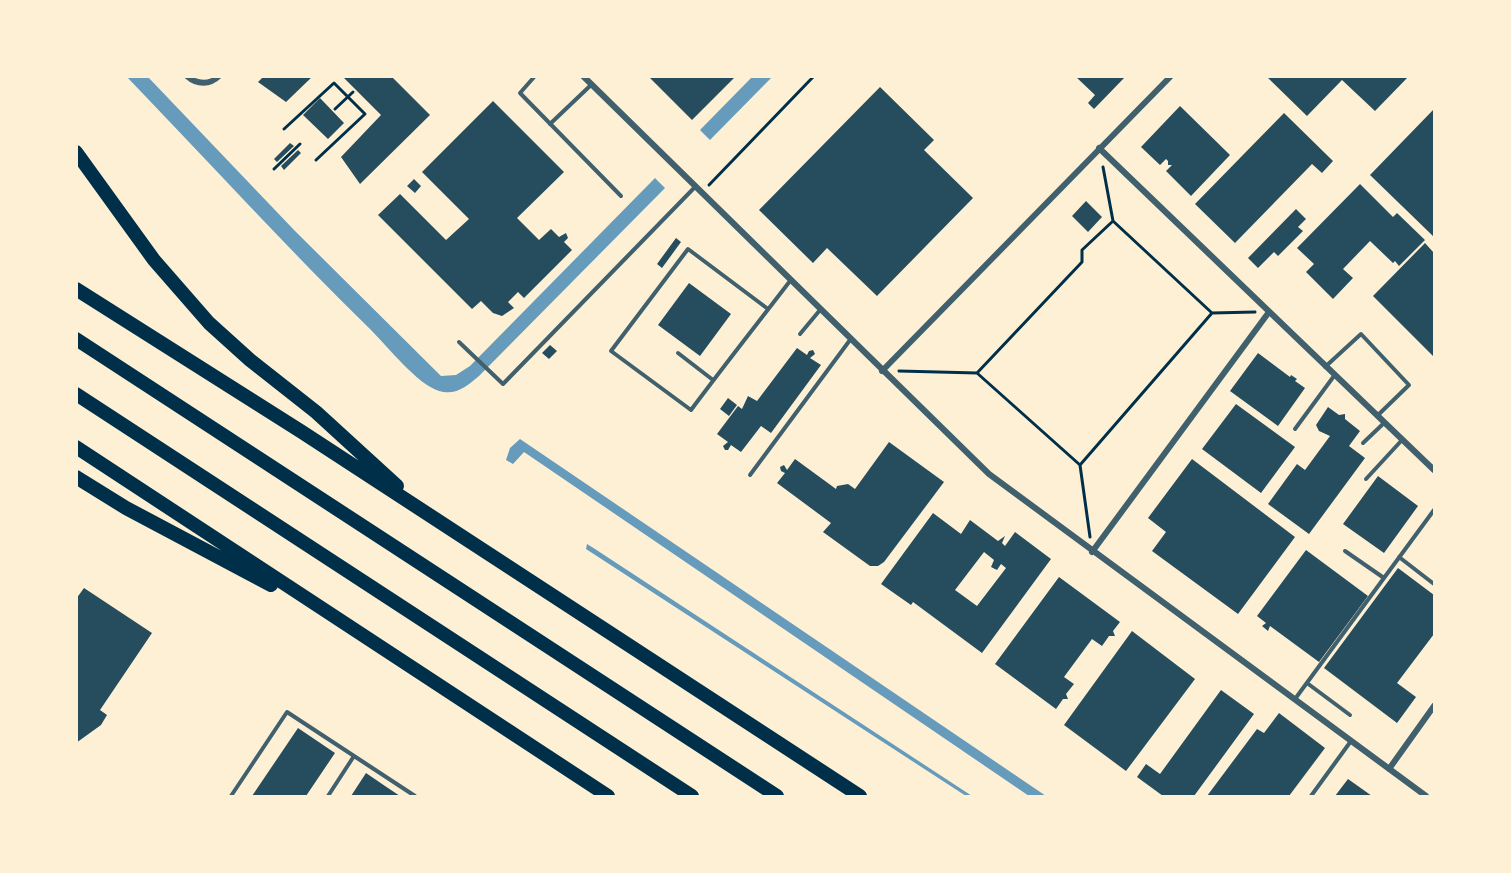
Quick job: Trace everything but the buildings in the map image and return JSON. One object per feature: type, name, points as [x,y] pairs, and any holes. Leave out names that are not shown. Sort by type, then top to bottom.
[{"type":"highway","points":[[76,152],[154,260],[209,323],[250,360],[316,412],[429,515]]},
{"type":"highway","points":[[76,289],[429,515],[860,796]]},
{"type":"highway","points":[[76,339],[777,796]]},
{"type":"highway","points":[[76,394],[692,796]]},
{"type":"highway","points":[[76,447],[608,796]]},
{"type":"highway","points":[[76,477],[126,508],[344,623]]},
{"type":"street","points":[[187,76],[192,81],[203,84],[214,82],[219,76]]},
{"type":"street","points":[[583,76],[789,281],[989,474],[1426,796]]},
{"type":"street","points":[[882,370],[1171,76]]},
{"type":"street","points":[[1099,148],[1324,368],[1434,470]]},
{"type":"street","points":[[1092,552],[1269,312]]},
{"type":"street","points":[[1389,770],[1434,706]]},
{"type":"lane","points":[[535,76],[520,93],[621,196]]},
{"type":"lane","points":[[550,124],[591,85]]},
{"type":"lane","points":[[459,342],[503,384],[694,187]]},
{"type":"lane","points":[[768,309],[687,249],[611,351],[691,410],[713,380],[768,309],[789,281]]},
{"type":"lane","points":[[800,334],[820,310]]},
{"type":"lane","points":[[1324,368],[1361,334],[1409,385],[1377,416]]},
{"type":"lane","points":[[750,475],[850,340]]},
{"type":"lane","points":[[678,353],[713,380]]},
{"type":"lane","points":[[1295,429],[1334,376]]},
{"type":"lane","points":[[1364,443],[1384,423]]},
{"type":"lane","points":[[1366,479],[1402,440]]},
{"type":"lane","points":[[1294,700],[1434,510]]},
{"type":"lane","points":[[1345,551],[1384,578]]},
{"type":"lane","points":[[1399,557],[1434,584]]},
{"type":"lane","points":[[1307,683],[1350,715]]},
{"type":"lane","points":[[231,796],[287,712],[414,796]]},
{"type":"lane","points":[[1311,796],[1351,741]]},
{"type":"lane","points":[[328,796],[354,756]]},
{"type":"path","points":[[701,194],[814,76]]},
{"type":"path","points":[[285,129],[334,83],[365,114],[316,160]]},
{"type":"path","points":[[335,109],[353,92]]},
{"type":"path","points":[[274,169],[300,144]]},
{"type":"path","points":[[1099,148],[1113,221],[1212,313],[1269,312]]},
{"type":"path","points":[[977,373],[1082,262],[1082,249],[1113,221]]},
{"type":"path","points":[[1080,465],[1212,313]]},
{"type":"path","points":[[882,370],[977,373],[1080,465],[1092,552]]},
{"type":"water","points":[[127,77],[148,77],[295,231],[441,376],[456,375],[470,366],[655,178],[665,188],[479,376],[456,391],[439,391],[421,381],[403,364]]},
{"type":"water","points":[[752,77],[772,77],[710,140],[700,130]]},
{"type":"water","points":[[520,439],[1046,796],[1029,796],[524,452],[513,464],[506,460],[510,448]]},
{"type":"water","points":[[587,544],[972,796],[966,796],[586,549]]}]
